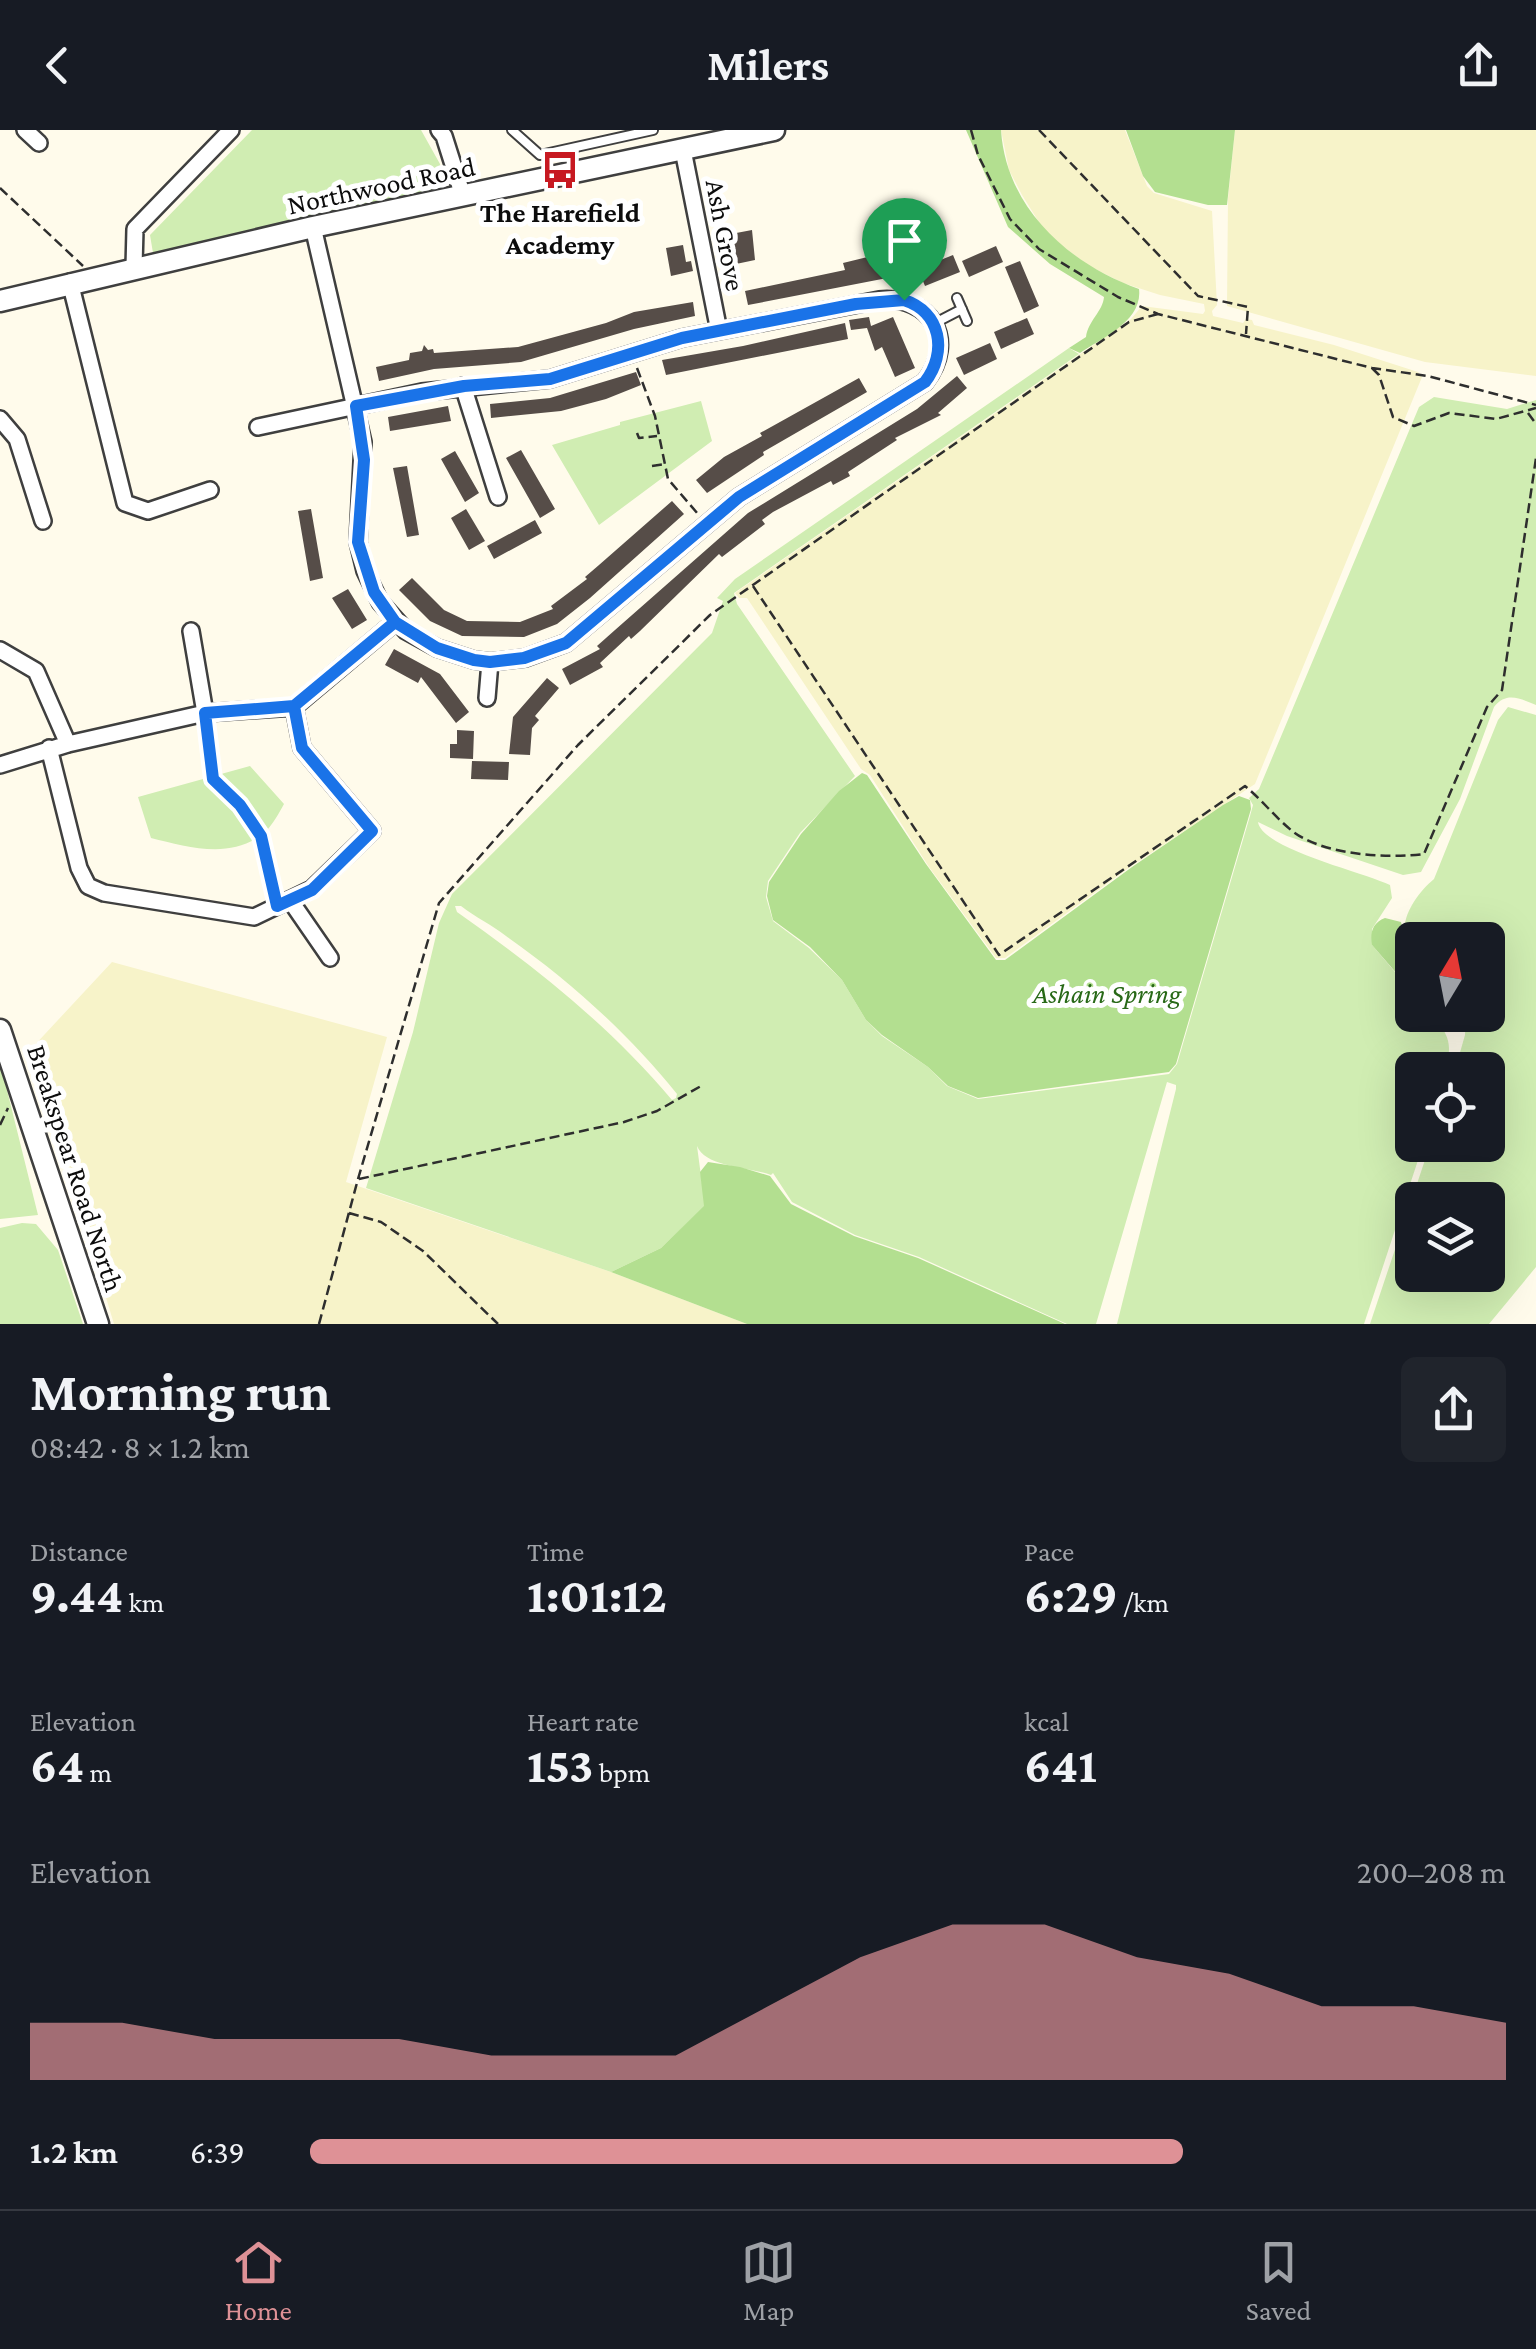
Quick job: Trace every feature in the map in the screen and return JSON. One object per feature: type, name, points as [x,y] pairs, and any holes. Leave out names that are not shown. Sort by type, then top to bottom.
[{"type":"street","points":[[25,130],[39,143]]},
{"type":"street","points":[[134,267],[135,229],[231,130]]},
{"type":"street","name":"Northwood Road","points":[[0,301],[313,227],[774,130]]},
{"type":"street","points":[[445,132],[463,196]]},
{"type":"street","name":"Ash Grove","points":[[683,150],[719,330]]},
{"type":"street","points":[[313,227],[356,406],[364,460],[358,542],[374,592],[395,622],[437,648],[490,662],[539,654],[566,643],[770,475],[925,382],[938,353],[934,323]]},
{"type":"street","points":[[70,282],[125,503],[148,511],[210,490]]},
{"type":"street","name":"Ash Grove","points":[[258,427],[464,386],[550,379],[632,352],[719,330],[891,299],[913,303],[934,323]]},
{"type":"street","points":[[464,386],[498,496]]},
{"type":"street","points":[[0,420],[17,439],[43,522]]},
{"type":"street","points":[[0,765],[49,748],[205,713],[294,706],[395,622]]},
{"type":"street","points":[[191,632],[205,713]]},
{"type":"street","points":[[0,650],[36,671],[68,744]]},
{"type":"street","points":[[487,698],[490,662]]},
{"type":"street","points":[[49,748],[78,868],[88,886],[104,893],[254,917],[312,890],[372,831],[302,748],[294,706]]},
{"type":"street","points":[[283,903],[330,958]]},
{"type":"street","name":"Breakspear Road North","points":[[0,1030],[98,1324]]},
{"type":"lane","points":[[512,130],[540,155],[653,130]]},
{"type":"lane","points":[[957,298],[967,321]]},
{"type":"lane","points":[[934,323],[962,309]]},
{"type":"path","points":[[971,130],[978,155],[1010,219],[1039,249],[1096,286],[1158,314],[1372,368],[1428,376],[1536,407]]},
{"type":"path","points":[[1039,130],[1198,296],[1248,307],[1246,336]]},
{"type":"path","points":[[0,188],[95,276]]},
{"type":"path","points":[[320,1324],[348,1213],[439,903],[578,745],[710,615],[1129,322],[1158,314]]},
{"type":"path","points":[[632,352],[659,436],[668,479],[707,524]]},
{"type":"path","points":[[1372,368],[1379,375],[1393,417],[1414,426],[1449,413],[1496,419],[1536,407]]},
{"type":"path","points":[[1528,412],[1536,424]]},
{"type":"path","points":[[637,433],[639,438],[659,436]]},
{"type":"path","points":[[752,584],[999,955],[1245,786],[1292,832],[1336,850],[1396,858],[1424,854],[1487,708],[1502,690],[1536,458]]},
{"type":"path","points":[[652,466],[665,464]]},
{"type":"path","points":[[205,713],[213,779],[240,805],[261,836],[283,903]]},
{"type":"path","points":[[358,1179],[624,1122],[657,1111],[702,1086]]},
{"type":"path","points":[[348,1213],[381,1222],[423,1252],[498,1324]]},
{"type":"shaded area","points":[[1001,130],[1125,130],[1147,186],[1154,193],[1212,211],[1217,305],[1213,316],[1243,323],[1252,320],[1254,325],[1334,345],[1418,372],[1422,377],[1255,784],[1130,867],[1005,958],[996,958],[929,867],[870,775],[861,769],[747,598],[739,598],[735,593],[1131,319],[1142,306],[1203,314],[1205,311],[1204,304],[1123,283],[1089,266],[1061,245],[1042,227],[1022,195],[1009,170]]},
{"type":"shaded area","points":[[1235,130],[1536,130],[1536,376],[1425,362],[1227,306],[1228,198]]},
{"type":"shaded area","points":[[112,962],[387,1037],[346,1182],[611,1272],[747,1324],[114,1324],[31,1049]]},
{"type":"green space","points":[[252,130],[421,130],[440,164],[444,197],[154,259],[150,235]]},
{"type":"green space","points":[[966,130],[1001,130],[1005,158],[1015,184],[1046,229],[1089,265],[1139,289],[1139,300],[1128,319],[1080,353],[1069,348],[1086,337],[1104,297],[1050,264],[1008,227]]},
{"type":"green space","points":[[1126,130],[1235,130],[1227,205],[1208,205],[1155,192],[1143,176]]},
{"type":"green space","points":[[1069,348],[1079,354],[734,593],[737,604],[855,776],[800,833],[768,881],[766,897],[773,921],[842,980],[866,1020],[947,1086],[978,1099],[1169,1074],[1177,1064],[1250,816],[1253,805],[1249,798],[1259,789],[1419,407],[1434,397],[1507,409],[1536,400],[1536,705],[1509,698],[1494,707],[1460,799],[1421,872],[1403,875],[1287,836],[1258,822],[1264,832],[1295,850],[1390,885],[1392,898],[1372,929],[1372,945],[1395,972],[1395,1032],[1444,1032],[1448,1041],[1449,1052],[1395,1052],[1395,1162],[1417,1162],[1411,1182],[1395,1182],[1395,1230],[1364,1324],[1117,1324],[1176,1089],[1176,1085],[1167,1082],[1096,1324],[1067,1324],[919,1257],[855,1235],[792,1202],[773,1173],[718,1162],[697,1146],[705,1206],[661,1248],[611,1272],[366,1188],[413,1032],[439,923],[452,894],[712,633],[723,601],[717,598],[735,579]],"holes":[[[455,906],[501,932],[597,1009],[639,1050],[677,1094],[676,1098],[672,1100],[623,1047],[570,999],[457,912]]]},
{"type":"green space","points":[[701,401],[712,441],[599,525],[552,445]]},
{"type":"green space","points":[[1508,707],[1536,715],[1536,1267],[1489,1324],[1370,1324],[1395,1249],[1395,1292],[1505,1292],[1505,1182],[1418,1182],[1424,1162],[1505,1162],[1505,1052],[1460,1052],[1465,1032],[1505,1032],[1505,922],[1405,922],[1420,893],[1434,879],[1498,720]]},
{"type":"green space","points":[[250,766],[284,804],[266,831],[253,840],[225,849],[195,848],[151,838],[138,797]]},
{"type":"green space","name":"Ashain Spring","points":[[862,773],[996,960],[1005,960],[1223,805],[1239,796],[1250,800],[1251,809],[1176,1064],[1169,1072],[978,1098],[948,1086],[866,1020],[842,980],[810,947],[773,920],[767,896],[769,882],[801,834],[839,791]]},
{"type":"green space","points":[[1385,918],[1401,922],[1395,922],[1395,971],[1372,945],[1377,923]]},
{"type":"green space","points":[[0,1062],[38,1215],[0,1219]]},
{"type":"green space","points":[[708,1162],[770,1176],[791,1204],[854,1236],[918,1258],[1065,1324],[747,1324],[611,1272],[661,1248],[704,1206],[700,1172]]},
{"type":"green space","points":[[36,1224],[58,1250],[83,1324],[0,1324],[0,1228]]},
{"type":"building","points":[[752,230],[755,260],[736,264],[731,234]]},
{"type":"building","points":[[683,245],[686,262],[691,261],[693,271],[671,276],[666,248]]},
{"type":"building","points":[[996,246],[1003,262],[969,277],[962,261]]},
{"type":"building","points":[[888,252],[890,260],[909,257],[913,273],[748,305],[745,291],[845,270],[843,263]]},
{"type":"building","points":[[953,255],[960,272],[925,286],[918,269]]},
{"type":"building","points":[[1020,261],[1039,306],[1024,313],[1005,267]]},
{"type":"building","points":[[693,302],[695,316],[634,329],[521,362],[434,369],[379,381],[376,367],[409,360],[410,353],[422,351],[424,345],[434,353],[518,347],[634,312]]},
{"type":"building","points":[[869,317],[871,326],[893,317],[915,368],[895,377],[882,347],[875,351],[867,328],[851,330],[849,320]]},
{"type":"building","points":[[1027,318],[1034,334],[1001,349],[994,332]]},
{"type":"building","points":[[845,323],[848,339],[666,375],[662,360],[743,346]]},
{"type":"building","points":[[990,343],[997,359],[964,375],[956,358]]},
{"type":"building","points":[[636,372],[641,385],[606,399],[561,411],[491,418],[490,404],[550,398]]},
{"type":"building","points":[[957,376],[967,388],[938,413],[941,415],[895,438],[848,472],[850,476],[833,485],[831,481],[762,520],[765,524],[722,557],[719,554],[640,631],[631,639],[629,636],[600,663],[603,667],[570,685],[562,669],[600,649],[597,646],[748,513],[917,409]]},
{"type":"building","points":[[859,378],[867,392],[763,452],[764,455],[707,493],[696,480],[724,457],[762,436],[760,433]]},
{"type":"building","points":[[448,406],[451,421],[390,431],[388,417]]},
{"type":"building","points":[[521,450],[555,509],[540,518],[506,458]]},
{"type":"building","points":[[455,451],[479,493],[465,502],[441,459]]},
{"type":"building","points":[[407,466],[419,535],[407,537],[393,468]]},
{"type":"building","points":[[672,501],[684,514],[557,624],[524,637],[462,636],[430,621],[399,590],[412,578],[444,610],[467,621],[520,622],[553,609],[551,606],[587,579]]},
{"type":"building","points":[[311,509],[323,578],[310,581],[298,511]]},
{"type":"building","points":[[466,509],[485,541],[469,550],[451,518]]},
{"type":"building","points":[[535,520],[542,533],[494,559],[487,546]]},
{"type":"building","points":[[348,589],[367,620],[352,629],[332,598]]},
{"type":"building","points":[[394,649],[440,674],[469,712],[456,723],[421,677],[418,683],[385,665]]},
{"type":"building","points":[[547,678],[559,688],[535,716],[539,720],[532,728],[530,755],[509,754],[513,717]]},
{"type":"building","points":[[457,730],[474,731],[473,759],[450,758],[450,744],[457,744]]},
{"type":"building","points":[[472,761],[509,762],[508,780],[471,779]]},
{"type":"place","name":"The Harefield Academy","points":[[560,170]]},
{"type":"route","points":[[904,300],[856,304],[682,338],[550,379],[464,386],[356,406],[364,460],[358,512],[361,559],[374,592],[395,622],[294,706],[302,748],[372,831],[312,890],[277,906],[261,836],[240,805],[213,779],[205,713],[294,706],[395,622],[418,639],[451,654],[490,662],[524,658],[566,643],[739,497],[925,382],[938,353],[939,339],[929,314],[904,300]]}]
